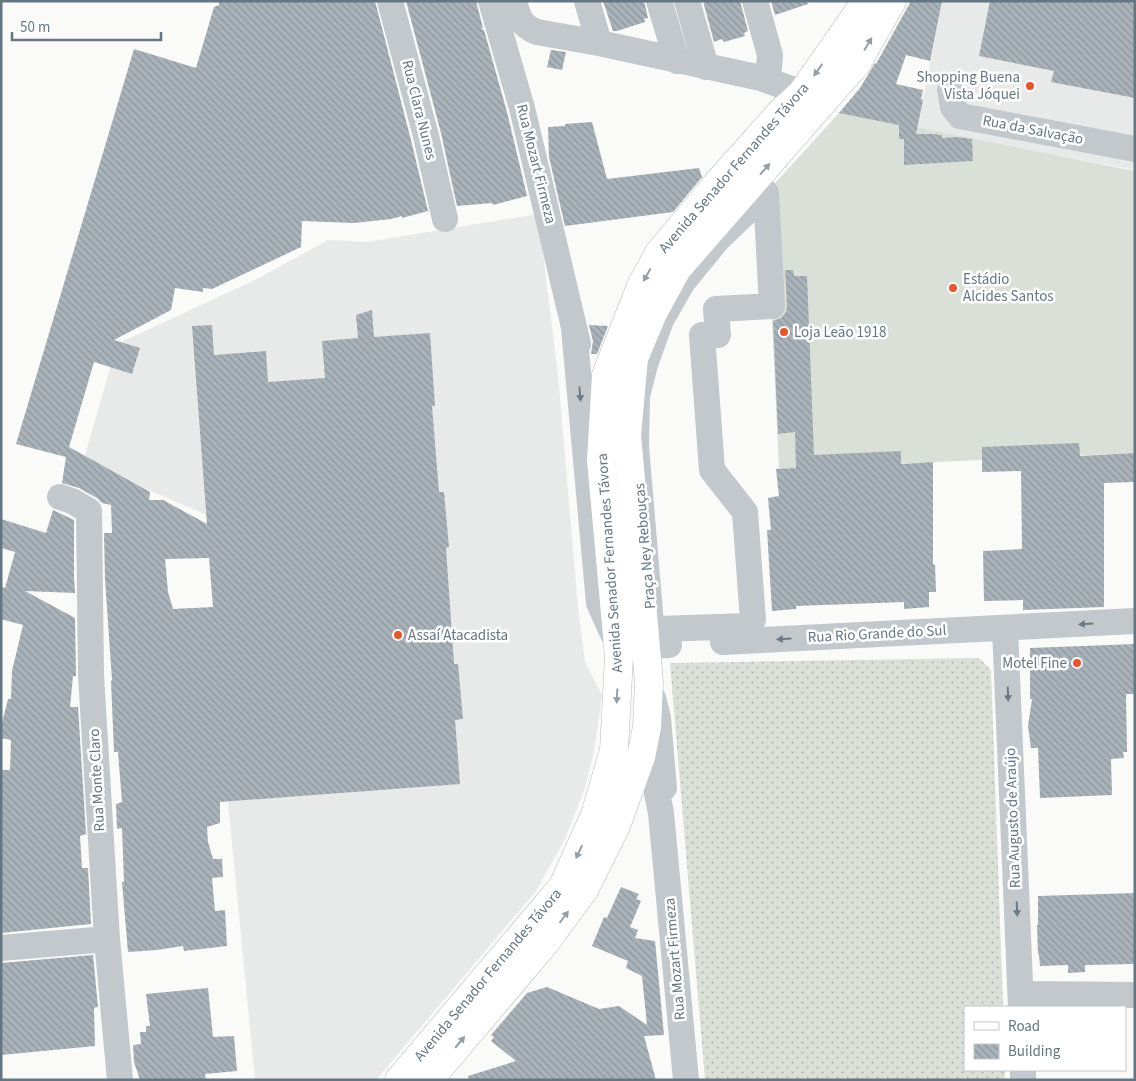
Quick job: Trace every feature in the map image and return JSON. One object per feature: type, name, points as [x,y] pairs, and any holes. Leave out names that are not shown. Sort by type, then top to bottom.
[{"type":"main road","name":"Avenida Senador Fernandes Távora","points":[[429,1080],[545,943],[584,890],[616,826],[642,757],[647,727],[649,682],[632,646],[601,460],[606,375],[641,286],[659,253],[735,164],[780,114],[802,93],[866,1]]},
{"type":"main road","name":"Avenida Senador Fernandes Távora","points":[[399,1080],[563,886],[595,815],[614,750],[632,646],[627,434],[634,358],[653,313],[677,269],[857,63],[892,1]]},
{"type":"street","name":"Rua Clara Nunes","points":[[390,1],[426,136],[445,219]]},
{"type":"street","name":"Rua Mozart Firmeza","points":[[491,1],[522,108],[579,353],[586,366],[606,375]]},
{"type":"street","points":[[514,1],[517,14],[528,29],[761,78],[802,93]]},
{"type":"street","points":[[587,1],[599,43]]},
{"type":"street","points":[[659,1],[676,61]]},
{"type":"street","points":[[687,1],[706,67]]},
{"type":"street","points":[[755,1],[770,55],[769,68],[761,78]]},
{"type":"street","name":"Rua da Salvação","points":[[950,89],[953,107],[960,116],[1135,149]]},
{"type":"street","name":"Praça Ney Rebouças","points":[[766,193],[772,306],[716,309],[718,335],[702,335],[712,470],[745,512],[753,620],[748,626],[658,629],[651,624],[636,446],[637,399],[645,364],[661,320],[682,282],[718,239],[766,193]]},
{"type":"street","name":"Rua Mozart Firmeza","points":[[574,328],[599,603],[632,646]]},
{"type":"street","name":"Rua Monte Claro","points":[[60,497],[72,500],[89,511],[91,674],[107,939],[120,1080]]},
{"type":"street","name":"Rua Rio Grande do Sul","points":[[632,646],[1135,621]]},
{"type":"street","name":"Rua Augusto de Araújo","points":[[1005,628],[1021,1001]]},
{"type":"street","name":"Rua Mozart Firmeza","points":[[649,682],[658,718],[664,785],[663,839]]},
{"type":"street","name":"Rua Mozart Firmeza","points":[[642,757],[654,778],[661,813],[686,1080]]},
{"type":"street","points":[[1,948],[107,939]]},
{"type":"street","points":[[1021,1001],[1135,995]]},
{"type":"shaded area","name":"Shopping Buena Vista Jóquei","points":[[942,1],[1135,1],[1135,170],[917,129]]},
{"type":"shaded area","name":"Estádio Alcides Santos","points":[[840,112],[1135,171],[1135,453],[779,469],[766,193]]},
{"type":"shaded area","name":"Assaí Atacadista","points":[[538,214],[558,375],[578,607],[585,662],[602,695],[594,751],[585,788],[565,839],[536,891],[376,1080],[255,1080],[228,802],[207,515],[83,462],[117,344],[257,279],[328,240],[367,242]]},
{"type":"shaded area","points":[[979,658],[991,670],[1003,1006],[964,1006],[964,1071],[1005,1071],[1005,1080],[705,1080],[670,663]]},
{"type":"building","points":[[219,1],[375,1],[428,211],[402,218],[402,216],[354,223],[302,221],[301,247],[212,289],[203,288],[203,292],[175,288],[171,310],[114,340],[140,348],[132,374],[94,362],[69,447],[150,492],[149,500],[163,500],[207,524],[192,326],[212,325],[214,355],[266,351],[268,382],[325,378],[322,341],[358,338],[356,315],[372,310],[374,337],[430,333],[435,406],[432,406],[439,492],[444,492],[449,547],[446,548],[454,664],[458,664],[463,719],[455,720],[460,784],[220,802],[220,823],[207,827],[208,842],[213,859],[222,859],[223,877],[212,878],[215,911],[225,910],[227,946],[184,951],[183,946],[128,952],[122,882],[124,882],[122,828],[117,829],[116,804],[122,802],[118,752],[114,752],[112,680],[105,579],[104,533],[112,533],[111,505],[102,503],[79,488],[62,483],[66,457],[16,444],[134,49],[196,68],[214,7],[219,5]],"holes":[[[209,558],[213,607],[173,609],[168,592],[165,559]]]},
{"type":"building","points":[[406,1],[476,1],[483,28],[481,29],[484,30],[507,112],[527,196],[493,205],[492,203],[457,206],[441,133]]},
{"type":"building","points":[[603,1],[644,1],[648,18],[644,19],[645,22],[613,31]]},
{"type":"building","points":[[703,1],[740,1],[748,31],[744,33],[745,36],[724,42],[722,39],[714,42]]},
{"type":"building","points":[[771,1],[807,1],[808,4],[775,15]]},
{"type":"building","points":[[911,1],[942,1],[930,61],[906,55],[896,84],[923,90],[921,99],[923,100],[916,134],[937,134],[942,135],[942,138],[972,139],[973,161],[904,165],[904,139],[899,139],[899,125],[839,113],[860,88],[876,64]]},
{"type":"building","points":[[990,1],[1135,1],[1135,98],[1051,82],[1054,71],[979,56]]},
{"type":"building","points":[[551,50],[566,52],[562,70],[547,67]]},
{"type":"building","points":[[592,122],[607,179],[699,168],[702,177],[673,212],[565,226],[549,157],[548,127]]},
{"type":"building","points":[[785,270],[793,270],[794,276],[807,276],[814,455],[901,451],[901,464],[933,462],[933,565],[935,564],[936,592],[929,592],[929,607],[904,609],[904,602],[796,606],[796,609],[772,611],[767,530],[771,530],[768,498],[779,496],[776,469],[796,468],[795,432],[778,434],[773,321],[781,318],[786,312]]},
{"type":"building","points":[[589,325],[608,326],[597,354],[591,354],[593,341]]},
{"type":"building","points":[[1079,443],[1080,456],[1135,453],[1135,482],[1104,483],[1104,607],[1023,610],[1023,600],[984,601],[983,551],[1022,549],[1021,471],[982,472],[982,447]]},
{"type":"building","points":[[53,510],[74,520],[75,593],[25,591],[75,618],[76,676],[73,676],[70,707],[78,707],[86,834],[80,836],[82,868],[88,868],[91,924],[1,933],[1,770],[10,770],[11,740],[1,738],[1,727],[8,699],[11,699],[12,671],[23,625],[1,619],[1,587],[5,588],[15,552],[1,548],[1,519],[46,533]]},
{"type":"building","points":[[1135,644],[1135,694],[1126,694],[1127,752],[1123,752],[1124,758],[1111,759],[1112,795],[1040,798],[1038,748],[1031,748],[1028,726],[1032,699],[1030,699],[1030,648]]},
{"type":"building","points":[[621,887],[639,894],[636,899],[641,901],[630,927],[638,930],[635,938],[655,941],[664,1035],[644,1036],[656,1080],[469,1080],[468,1076],[516,1061],[491,1041],[494,1037],[491,1035],[527,993],[547,987],[599,1009],[619,1006],[647,1025],[642,976],[626,968],[628,961],[592,946],[604,917],[607,918]]},
{"type":"building","points":[[1135,893],[1135,964],[1085,965],[1085,972],[1068,973],[1068,965],[1040,966],[1037,925],[1038,896]]},
{"type":"building","points":[[93,955],[98,1007],[94,1008],[95,1046],[1,1055],[1,963]]},
{"type":"building","points":[[208,988],[213,1037],[234,1036],[237,1071],[205,1074],[206,1080],[140,1080],[134,1062],[133,1045],[141,1044],[140,1032],[146,1032],[146,1026],[150,1026],[146,994]]},
{"type":"place","name":"Shopping Buena Vista Jóquei","points":[[1030,86]]},
{"type":"place","name":"Estádio Alcides Santos","points":[[953,288]]},
{"type":"place","name":"Loja Leão 1918","points":[[784,332]]},
{"type":"place","name":"Assaí Atacadista","points":[[398,635]]},
{"type":"place","name":"Motel Fine","points":[[1077,663]]}]
